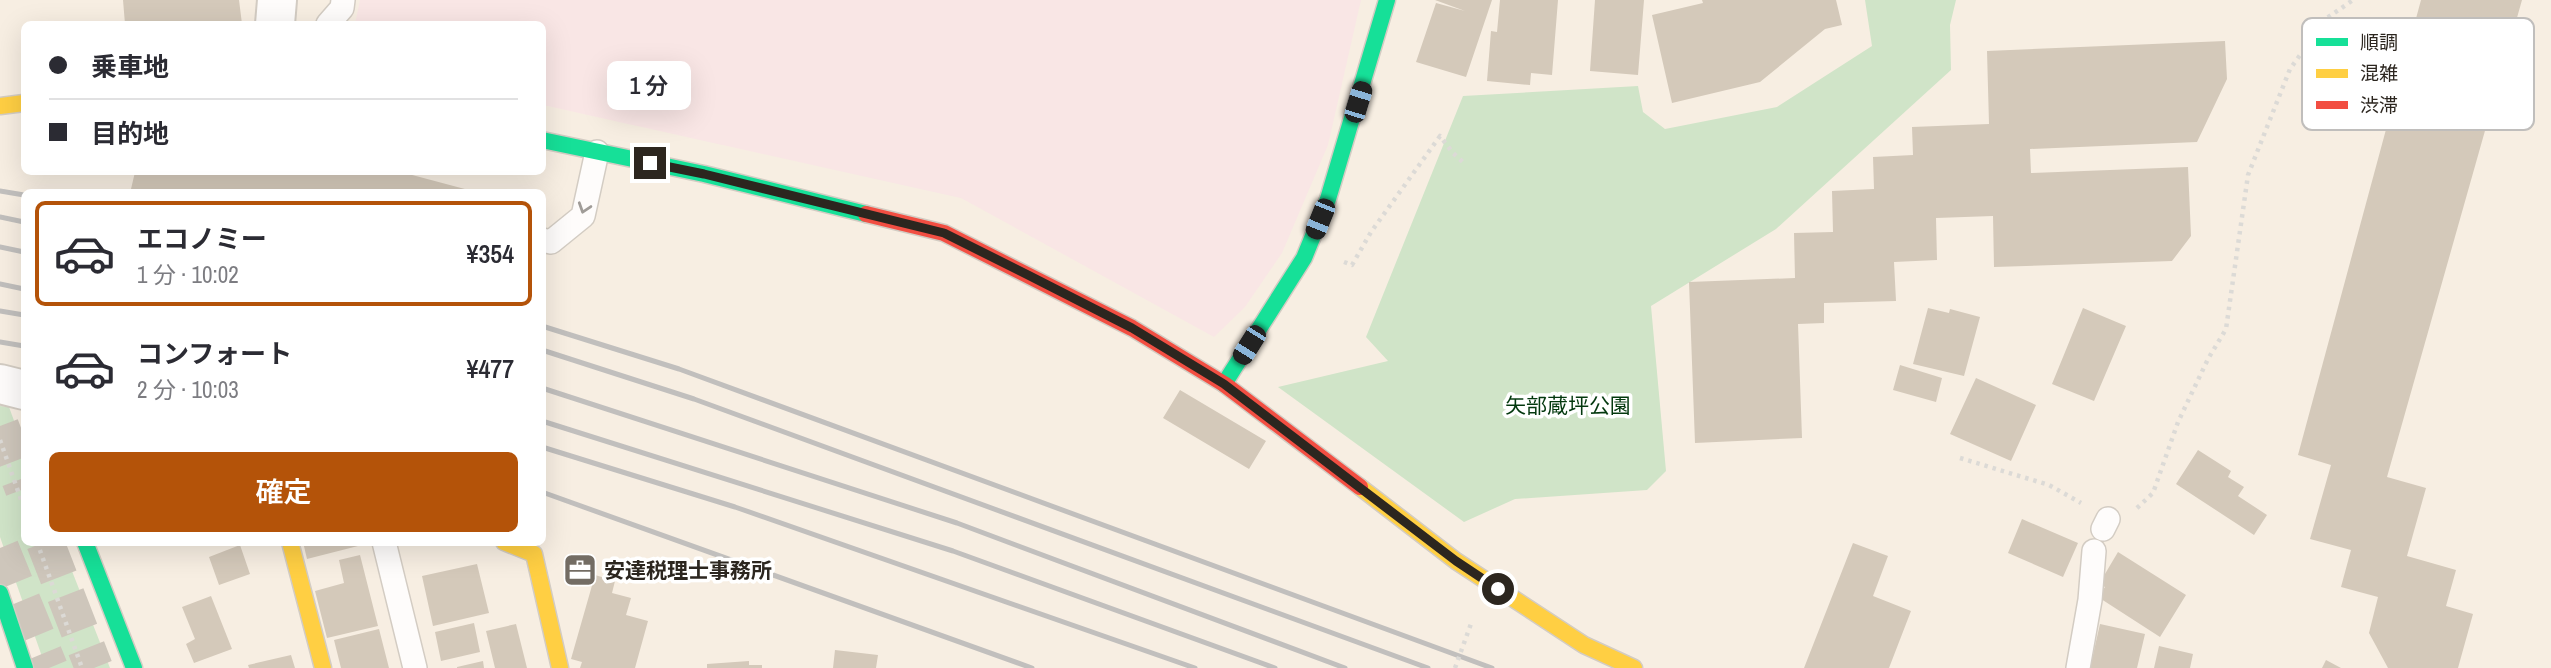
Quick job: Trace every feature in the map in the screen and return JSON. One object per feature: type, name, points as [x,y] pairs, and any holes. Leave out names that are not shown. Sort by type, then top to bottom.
[{"type":"street","points":[[275,21],[277,0]]},
{"type":"street","points":[[1224,384],[1304,258],[1328,199],[1387,0]]},
{"type":"street","points":[[0,106],[21,103]]},
{"type":"street","points":[[546,142],[704,174],[944,233],[1132,328],[1224,384],[1456,561],[1584,645],[1634,668]]},
{"type":"street","points":[[0,384],[21,389]]},
{"type":"street","points":[[87,546],[134,668]]},
{"type":"street","points":[[291,546],[323,668]]},
{"type":"street","points":[[514,546],[534,554],[561,668]]},
{"type":"street","points":[[0,594],[24,668]]},
{"type":"lane","points":[[331,21],[342,8],[343,0]]},
{"type":"lane","points":[[546,241],[551,242],[583,216],[597,152]]},
{"type":"lane","points":[[385,546],[415,668]]},
{"type":"lane","points":[[2078,668],[2091,600],[2094,551]]},
{"type":"path","points":[[2327,18],[2353,0]]},
{"type":"path","points":[[1961,458],[2049,485],[2105,524],[2119,525],[2153,493],[2178,422],[2208,359],[2226,329],[2248,175],[2290,69],[2302,52]]},
{"type":"path","points":[[1336,259],[1352,265],[1371,232],[1440,136],[1465,164]]},
{"type":"path","points":[[0,440],[21,500]]},
{"type":"path","points":[[38,546],[82,668]]},
{"type":"path","points":[[1455,668],[1472,621]]},
{"type":"shaded area","points":[[360,0],[1361,0],[1328,145],[1282,253],[1245,307],[1214,337],[961,198],[546,106],[546,21],[356,21]]},
{"type":"green space","name":"矢部蔵坪公園","points":[[1865,0],[1956,0],[1950,25],[1951,70],[1776,229],[1651,306],[1666,471],[1647,490],[1515,499],[1464,522],[1278,387],[1388,361],[1366,337],[1463,96],[1638,86],[1643,112],[1665,129],[1777,107],[1872,46]]},
{"type":"green space","points":[[0,406],[9,407],[21,440],[21,546],[62,546],[110,668],[46,668],[0,537]]},
{"type":"building","points":[[123,0],[239,0],[242,21],[125,21]]},
{"type":"building","points":[[1435,0],[1492,0],[1466,77],[1416,62],[1436,3],[1465,11]]},
{"type":"building","points":[[1500,0],[1558,0],[1552,75],[1531,73],[1530,85],[1487,81],[1491,31],[1497,32]]},
{"type":"building","points":[[1595,0],[1644,0],[1638,75],[1590,71]]},
{"type":"building","points":[[1702,0],[1836,0],[1842,25],[1825,29],[1760,82],[1672,103],[1652,15],[1703,3]]},
{"type":"building","points":[[2421,0],[2522,0],[2517,18],[2416,18]]},
{"type":"building","points":[[2225,41],[2227,79],[2197,142],[2030,149],[2031,173],[2188,167],[2191,236],[2172,261],[1994,267],[1993,216],[1936,218],[1937,260],[1894,262],[1896,301],[1824,303],[1824,323],[1798,324],[1802,438],[1695,443],[1689,282],[1795,278],[1794,233],[1833,232],[1832,191],[1874,189],[1873,157],[1913,155],[1912,127],[1989,124],[1987,51]]},
{"type":"building","points":[[2386,130],[2485,130],[2387,477],[2426,488],[2407,556],[2456,570],[2446,606],[2473,614],[2458,668],[2388,668],[2369,633],[2378,597],[2341,587],[2351,550],[2310,539],[2331,465],[2298,455]]},
{"type":"building","points":[[134,175],[412,175],[465,189],[131,189]]},
{"type":"building","points":[[1928,308],[1949,313],[1950,309],[1980,317],[1964,376],[1913,364]]},
{"type":"building","points":[[2083,308],[2126,326],[2094,401],[2052,384]]},
{"type":"building","points":[[1900,365],[1942,378],[1936,402],[1893,390]]},
{"type":"building","points":[[1976,378],[2036,405],[2011,461],[1950,434]]},
{"type":"building","points":[[1180,390],[1266,441],[1249,469],[1163,418]]},
{"type":"building","points":[[2198,450],[2231,471],[2228,477],[2244,487],[2238,496],[2267,515],[2254,535],[2176,484]]},
{"type":"building","points":[[2022,519],[2078,543],[2063,577],[2008,553]]},
{"type":"building","points":[[1853,543],[1888,556],[1873,596],[1911,611],[1889,668],[1804,668]]},
{"type":"building","points":[[240,546],[250,574],[219,585],[209,557]]},
{"type":"building","points":[[304,546],[358,546],[307,559]]},
{"type":"building","points":[[2118,552],[2186,595],[2160,637],[2098,597],[2105,587],[2099,584]]},
{"type":"building","points":[[360,555],[378,626],[327,638],[315,591],[344,583],[339,560]]},
{"type":"building","points":[[477,564],[489,613],[433,626],[422,576]]},
{"type":"building","points":[[595,575],[615,581],[612,593],[631,598],[626,615],[648,621],[635,668],[580,668],[582,662],[571,659]]},
{"type":"building","points":[[211,596],[232,649],[194,663],[186,644],[195,639],[182,607]]},
{"type":"building","points":[[474,623],[480,652],[441,661],[435,632]]},
{"type":"building","points":[[516,624],[527,668],[495,668],[486,631]]},
{"type":"building","points":[[2100,624],[2145,634],[2137,668],[2090,668]]},
{"type":"building","points":[[379,629],[389,668],[341,668],[334,640]]},
{"type":"building","points":[[2159,646],[2193,654],[2190,668],[2154,668]]},
{"type":"building","points":[[835,650],[878,655],[876,668],[833,668]]},
{"type":"building","points":[[291,655],[295,668],[249,668],[248,665]]},
{"type":"building","points":[[2326,660],[2341,668],[2322,668]]},
{"type":"building","points":[[483,661],[484,668],[457,668],[457,667]]},
{"type":"building","points":[[749,661],[749,665],[762,665],[762,668],[707,668],[707,664]]},
{"type":"tunnel","points":[[0,426],[21,481]]},
{"type":"tunnel","points":[[47,546],[94,668]]},
{"type":"tunnel","points":[[0,548],[49,668]]},
{"type":"railway","points":[[0,191],[21,194]]},
{"type":"railway","points":[[0,217],[21,221]]},
{"type":"railway","points":[[0,247],[21,251]]},
{"type":"railway","points":[[0,284],[21,288]]},
{"type":"railway","points":[[0,311],[21,314]]},
{"type":"railway","points":[[546,327],[679,369],[1492,668]]},
{"type":"railway","points":[[0,342],[21,346]]},
{"type":"railway","points":[[546,351],[694,399],[1428,668]]},
{"type":"railway","points":[[546,389],[957,523],[1345,668]]},
{"type":"railway","points":[[546,422],[953,551],[1275,668]]},
{"type":"railway","points":[[546,448],[735,507],[1195,668]]},
{"type":"railway","points":[[546,493],[1032,668]]},
{"type":"traffic: fast","points":[[1224,384],[1304,258],[1328,199],[1387,0]]},
{"type":"traffic: fast","points":[[546,141],[704,174],[866,214]]},
{"type":"traffic: fast","points":[[87,546],[134,668]]},
{"type":"traffic: fast","points":[[0,593],[25,668]]},
{"type":"traffic: slow","points":[[0,106],[21,103]]},
{"type":"traffic: slow","points":[[1360,487],[1456,561],[1584,645],[1634,668]]},
{"type":"traffic: slow","points":[[291,546],[323,668]]},
{"type":"traffic: slow","points":[[514,546],[534,554],[560,668]]},
{"type":"traffic: jam","points":[[866,214],[944,233],[1132,328],[1224,384],[1360,487]]},
{"type":"place","name":"安達税理士事務所","points":[[580,570]]},
{"type":"route","points":[[650,163],[944,233],[1028,275],[1132,328],[1224,384],[1456,561],[1498,589]]}]
